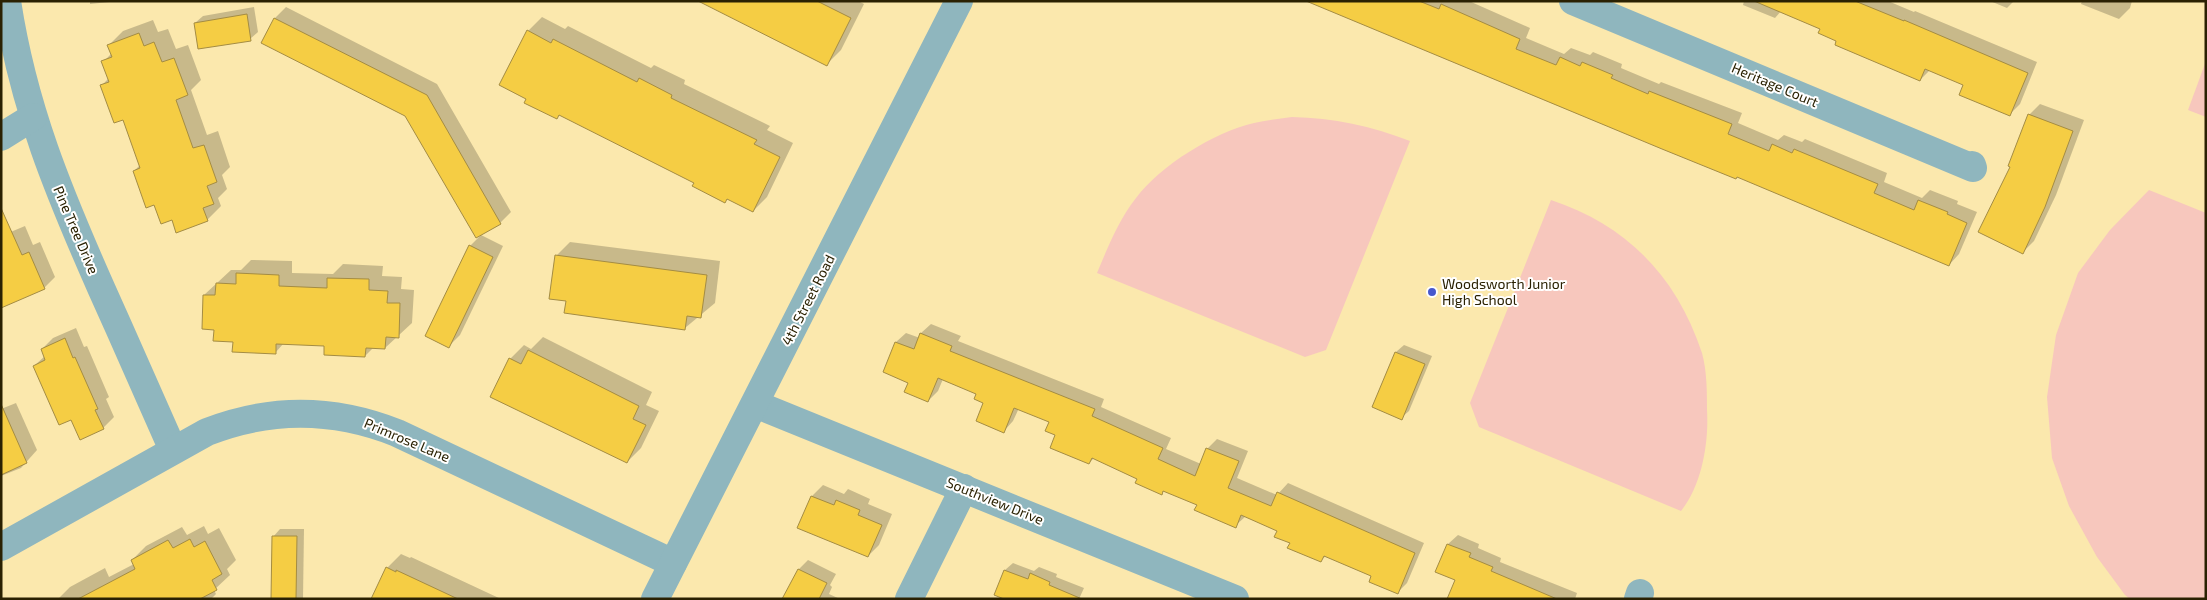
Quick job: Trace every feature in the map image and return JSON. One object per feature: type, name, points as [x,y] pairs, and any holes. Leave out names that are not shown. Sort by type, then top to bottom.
[{"type":"street","name":"Pine Tree Drive","points":[[7,1],[17,56],[33,117],[62,200],[173,450]]},
{"type":"street","name":"4th Street Road","points":[[656,599],[959,1]]},
{"type":"street","name":"Heritage Court","points":[[1573,1],[1973,168],[1972,165]]},
{"type":"street","points":[[1,137],[33,117]]},
{"type":"street","name":"Southview Drive","points":[[755,404],[1235,599]]},
{"type":"street","name":"Primrose Lane","points":[[1,547],[173,450],[223,426],[262,416],[302,412],[343,416],[397,433],[673,563]]},
{"type":"street","points":[[909,599],[964,488]]},
{"type":"shaded area","points":[[2206,61],[2206,117],[2188,110]]},
{"type":"shaded area","points":[[1292,117],[1323,119],[1352,124],[1410,141],[1326,350],[1305,357],[1097,273],[1124,216],[1146,186],[1159,174],[1205,142],[1238,127]]},
{"type":"shaded area","points":[[2149,190],[2206,213],[2206,599],[2130,599],[2125,595],[2097,557],[2069,506],[2052,458],[2047,397],[2056,335],[2078,273],[2110,230]]},
{"type":"shaded area","points":[[1551,200],[1603,224],[1626,239],[1646,257],[1679,301],[1691,326],[1702,353],[1705,367],[1707,436],[1699,476],[1688,501],[1681,511],[1479,427],[1470,403]]},
{"type":"building","points":[[698,1],[817,1],[851,18],[827,66]]},
{"type":"building","points":[[1306,1],[1419,1],[1439,9],[1441,4],[1520,39],[1516,49],[1556,65],[1560,57],[1580,66],[1582,62],[1613,75],[1611,78],[1648,94],[1649,91],[1732,124],[1728,134],[1769,151],[1772,144],[1792,153],[1794,149],[1878,184],[1874,193],[1914,210],[1918,200],[1948,212],[1947,214],[1967,223],[1949,266],[1737,177],[1736,179],[1662,149]]},
{"type":"building","points":[[1754,1],[1855,1],[2028,73],[2010,116],[1959,95],[1963,85],[1925,69],[1920,81],[1835,45],[1836,41],[1818,33],[1820,29]]},
{"type":"building","points":[[247,14],[251,41],[198,49],[194,23]]},
{"type":"building","points":[[274,18],[427,95],[501,224],[476,238],[405,116],[261,43]]},
{"type":"building","points":[[527,30],[551,43],[553,39],[637,82],[639,78],[672,95],[671,98],[757,140],[754,144],[780,157],[753,212],[727,199],[725,203],[692,186],[694,183],[559,115],[557,119],[524,103],[526,99],[499,85]]},
{"type":"building","points":[[139,33],[144,46],[154,42],[162,62],[174,58],[188,95],[176,100],[193,148],[204,145],[217,182],[207,186],[214,204],[203,208],[208,221],[176,233],[172,220],[161,224],[154,205],[146,208],[133,171],[140,168],[123,120],[114,123],[100,85],[109,82],[101,61],[112,57],[107,45]]},
{"type":"building","points":[[2028,114],[2073,131],[2045,207],[2023,254],[1978,232],[2010,167],[2008,166]]},
{"type":"building","points":[[1,208],[22,255],[29,252],[45,289],[1,308]]},
{"type":"building","points":[[469,245],[493,257],[449,348],[425,336]]},
{"type":"building","points":[[555,255],[707,275],[701,318],[687,316],[685,330],[564,313],[566,301],[549,299]]},
{"type":"building","points":[[236,273],[279,275],[279,286],[327,288],[327,278],[369,279],[369,290],[388,291],[387,303],[400,303],[399,338],[386,337],[385,349],[366,348],[365,357],[324,355],[324,346],[276,344],[276,354],[232,352],[233,342],[213,341],[214,330],[202,329],[203,295],[215,295],[216,283],[236,284]]},
{"type":"building","points":[[920,333],[952,346],[950,351],[1095,409],[1092,416],[1163,448],[1158,459],[1195,476],[1206,448],[1239,461],[1228,488],[1271,506],[1277,492],[1415,553],[1398,594],[1369,582],[1371,576],[1324,556],[1321,562],[1287,548],[1290,543],[1274,537],[1277,531],[1241,515],[1236,528],[1194,510],[1197,505],[1163,491],[1162,495],[1135,483],[1137,479],[1092,458],[1089,464],[1050,448],[1055,435],[1045,431],[1049,422],[1014,408],[1004,433],[976,421],[983,403],[974,399],[976,394],[938,378],[928,402],[904,392],[908,383],[883,372],[895,342],[914,349]]},
{"type":"building","points":[[65,338],[98,409],[95,410],[104,429],[80,440],[71,420],[59,425],[33,366],[45,360],[41,349]]},
{"type":"building","points":[[528,350],[639,406],[633,419],[646,425],[627,463],[490,397],[509,358],[521,364]]},
{"type":"building","points":[[1395,352],[1425,364],[1402,420],[1372,407]]},
{"type":"building","points":[[1,404],[27,463],[1,475]]},
{"type":"building","points":[[811,496],[834,505],[836,500],[860,510],[858,515],[882,525],[868,557],[797,528]]},
{"type":"building","points":[[272,536],[297,536],[296,599],[271,599]]},
{"type":"building","points":[[190,539],[194,547],[205,541],[222,574],[212,580],[217,590],[200,599],[78,599],[135,569],[131,560],[168,540],[173,548]]},
{"type":"building","points":[[1447,544],[1471,553],[1469,557],[1493,567],[1491,571],[1557,599],[1447,599],[1455,580],[1435,572]]},
{"type":"building","points":[[386,567],[396,572],[396,570],[458,599],[371,599]]},
{"type":"building","points":[[798,569],[827,583],[819,599],[782,599]]},
{"type":"building","points":[[1004,570],[1028,579],[1030,573],[1050,582],[1049,585],[1082,599],[1004,599],[994,595]]},
{"type":"place","name":"Woodsworth Junior High School","points":[[1432,292]]}]
